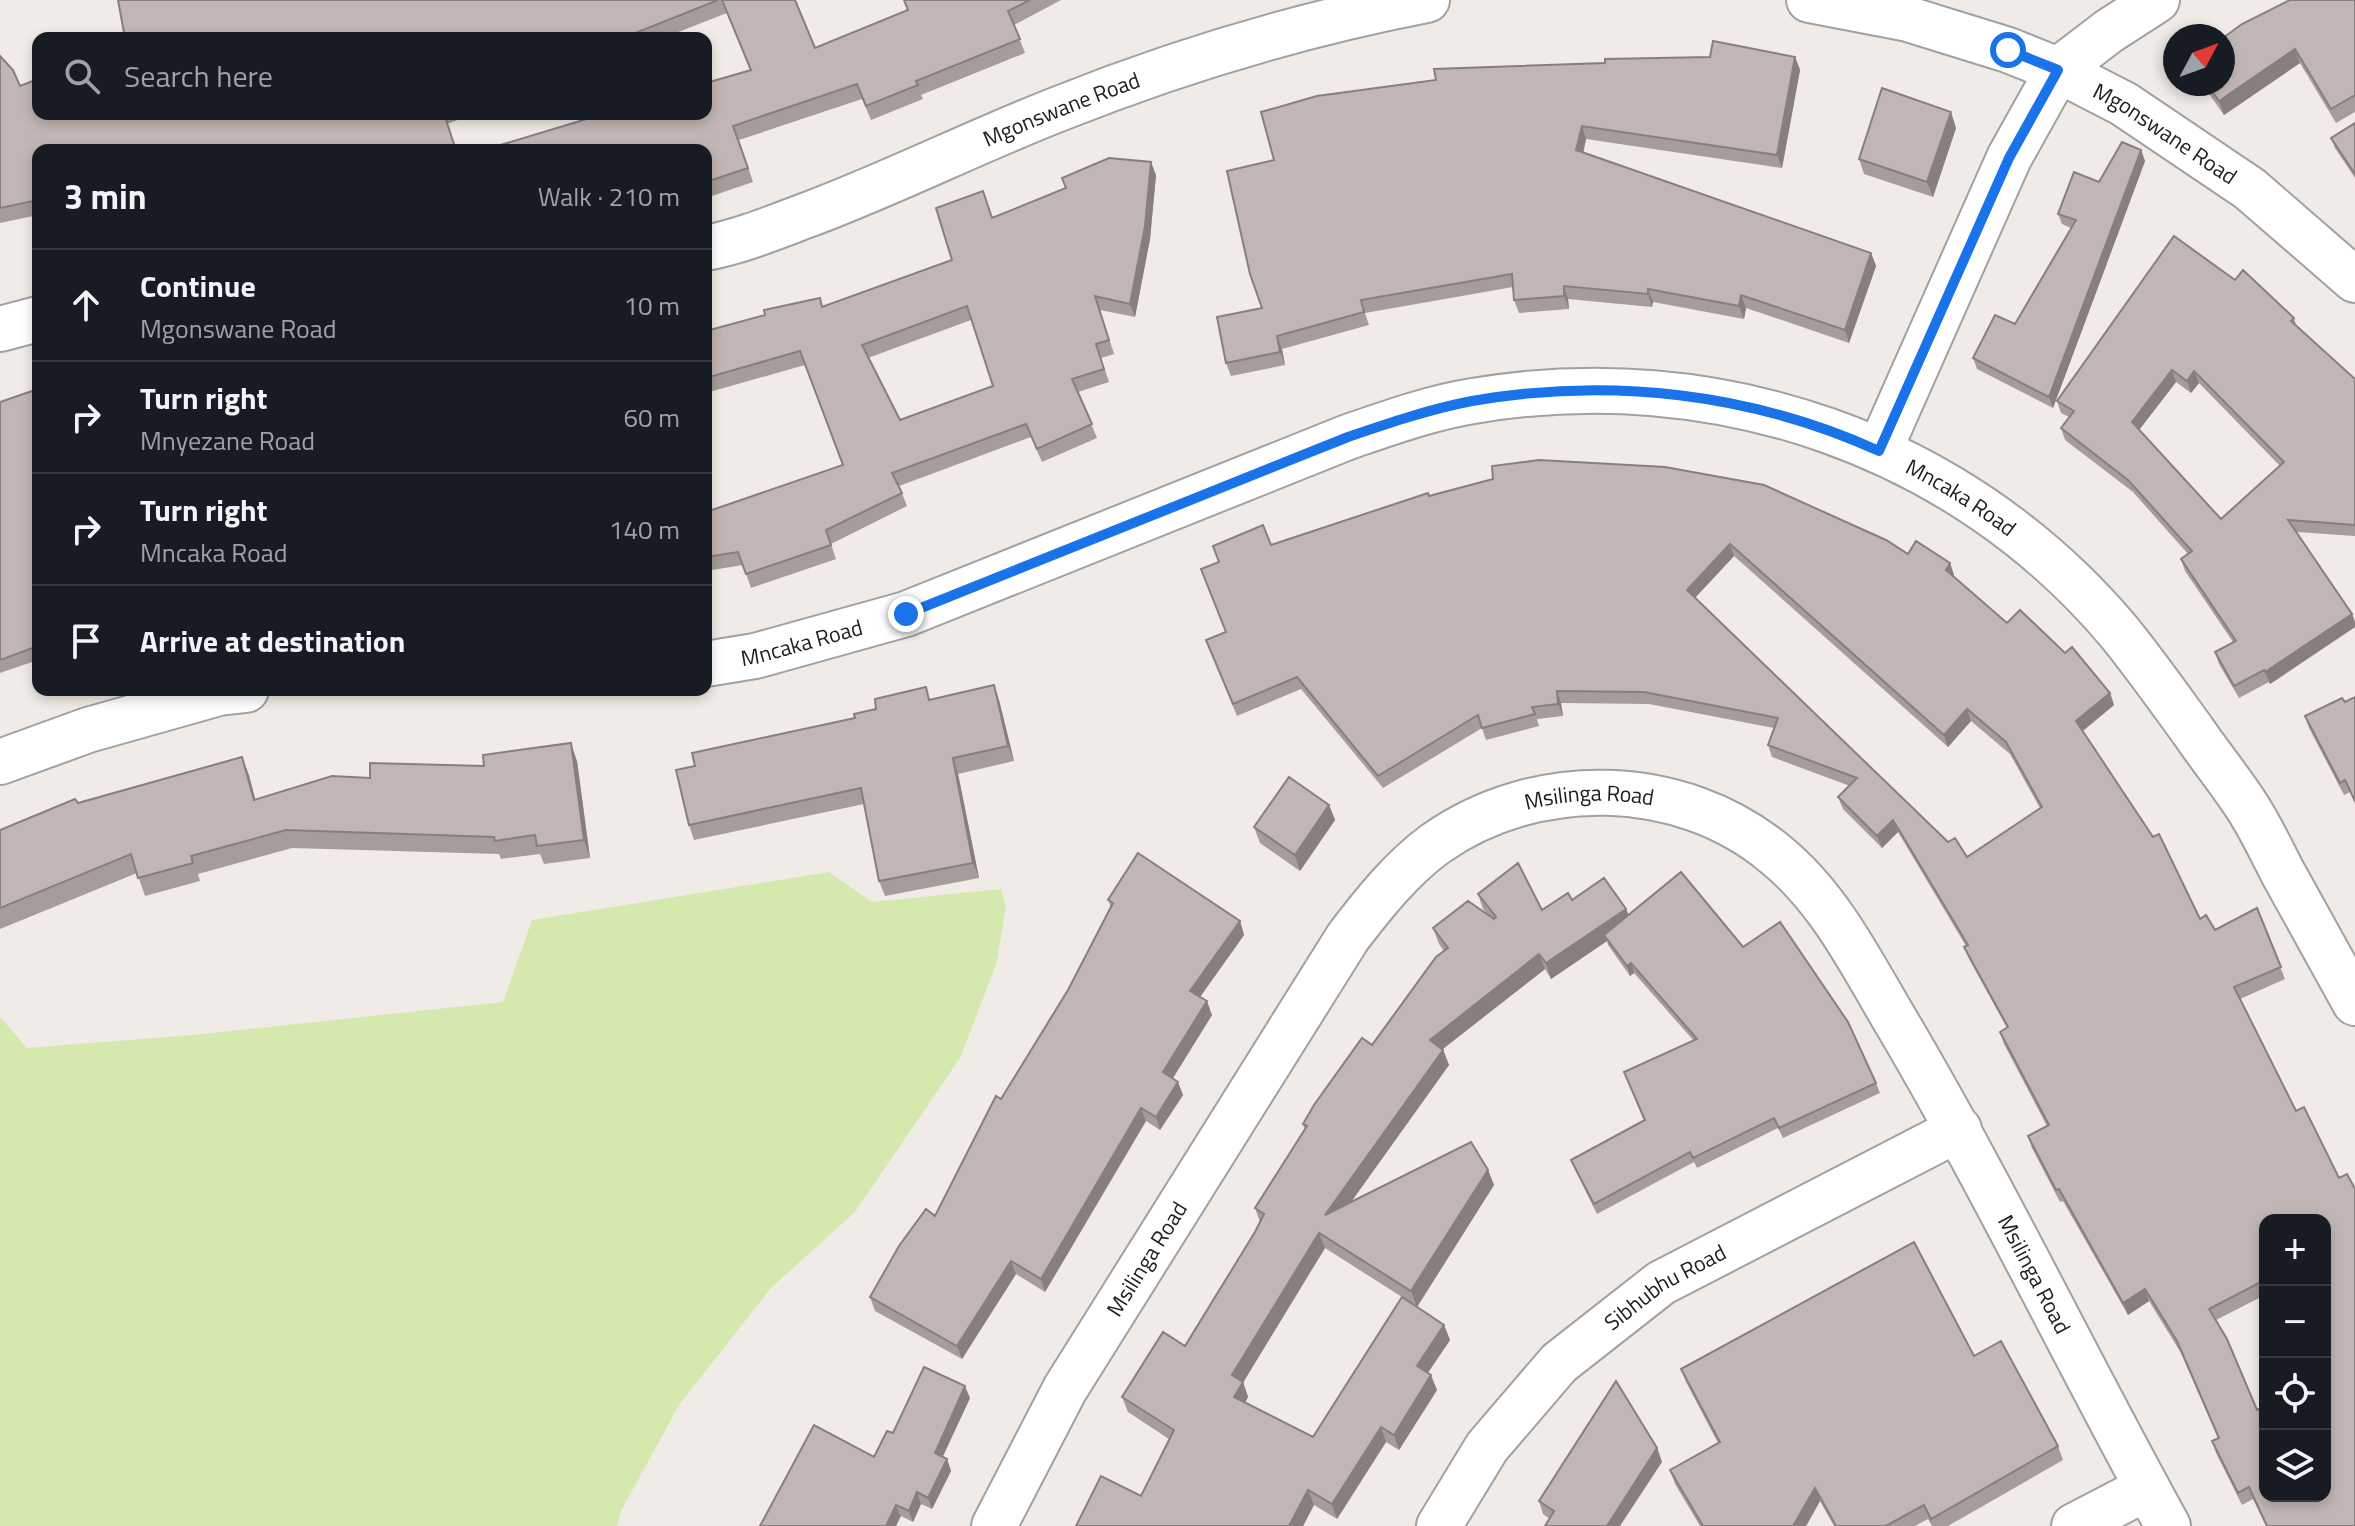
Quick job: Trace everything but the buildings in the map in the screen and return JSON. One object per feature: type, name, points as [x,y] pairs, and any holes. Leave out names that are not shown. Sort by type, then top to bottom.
[{"type":"street","name":"Mgonswane Road","points":[[712,247],[738,241],[827,208],[1062,108],[1199,59],[1286,33],[1427,0]]},
{"type":"street","name":"Mgonswane Road","points":[[1809,0],[1908,19],[2008,50],[2058,70],[2124,104],[2250,189],[2355,280]]},
{"type":"street","points":[[1879,451],[2009,158],[2058,70],[2109,31],[2157,0]]},
{"type":"street","points":[[0,329],[32,321]]},
{"type":"street","name":"Mncaka Road","points":[[712,663],[755,656],[906,614],[1348,437],[1470,401],[1597,389],[1661,392],[1724,401],[1786,416],[1879,451],[1968,499],[2022,538],[2073,583],[2118,632],[2246,806],[2355,1003]]},
{"type":"street","points":[[0,762],[88,730],[208,696]]},
{"type":"street","name":"Msilinga Road","points":[[994,1526],[1065,1389],[1348,937],[1401,873],[1435,844],[1474,821],[1515,804],[1559,795],[1604,792],[1665,800],[1736,828],[1775,854],[1808,886],[1836,922],[1959,1129],[2168,1526]]},
{"type":"street","name":"Sibhubhu Road","points":[[1439,1526],[1487,1447],[1559,1363],[1661,1283],[1959,1129]]},
{"type":"street","points":[[2074,1526],[2147,1488]]},
{"type":"green space","points":[[829,872],[872,902],[1001,889],[1006,906],[997,962],[960,1058],[855,1212],[771,1288],[679,1405],[621,1511],[617,1526],[0,1526],[0,1017],[27,1048],[193,1035],[503,1002],[532,920]]},
{"type":"route","points":[[906,614],[1348,437],[1470,401],[1597,389],[1661,392],[1724,401],[1786,416],[1850,437],[1879,451],[2009,158],[2058,70],[2008,50]]}]
